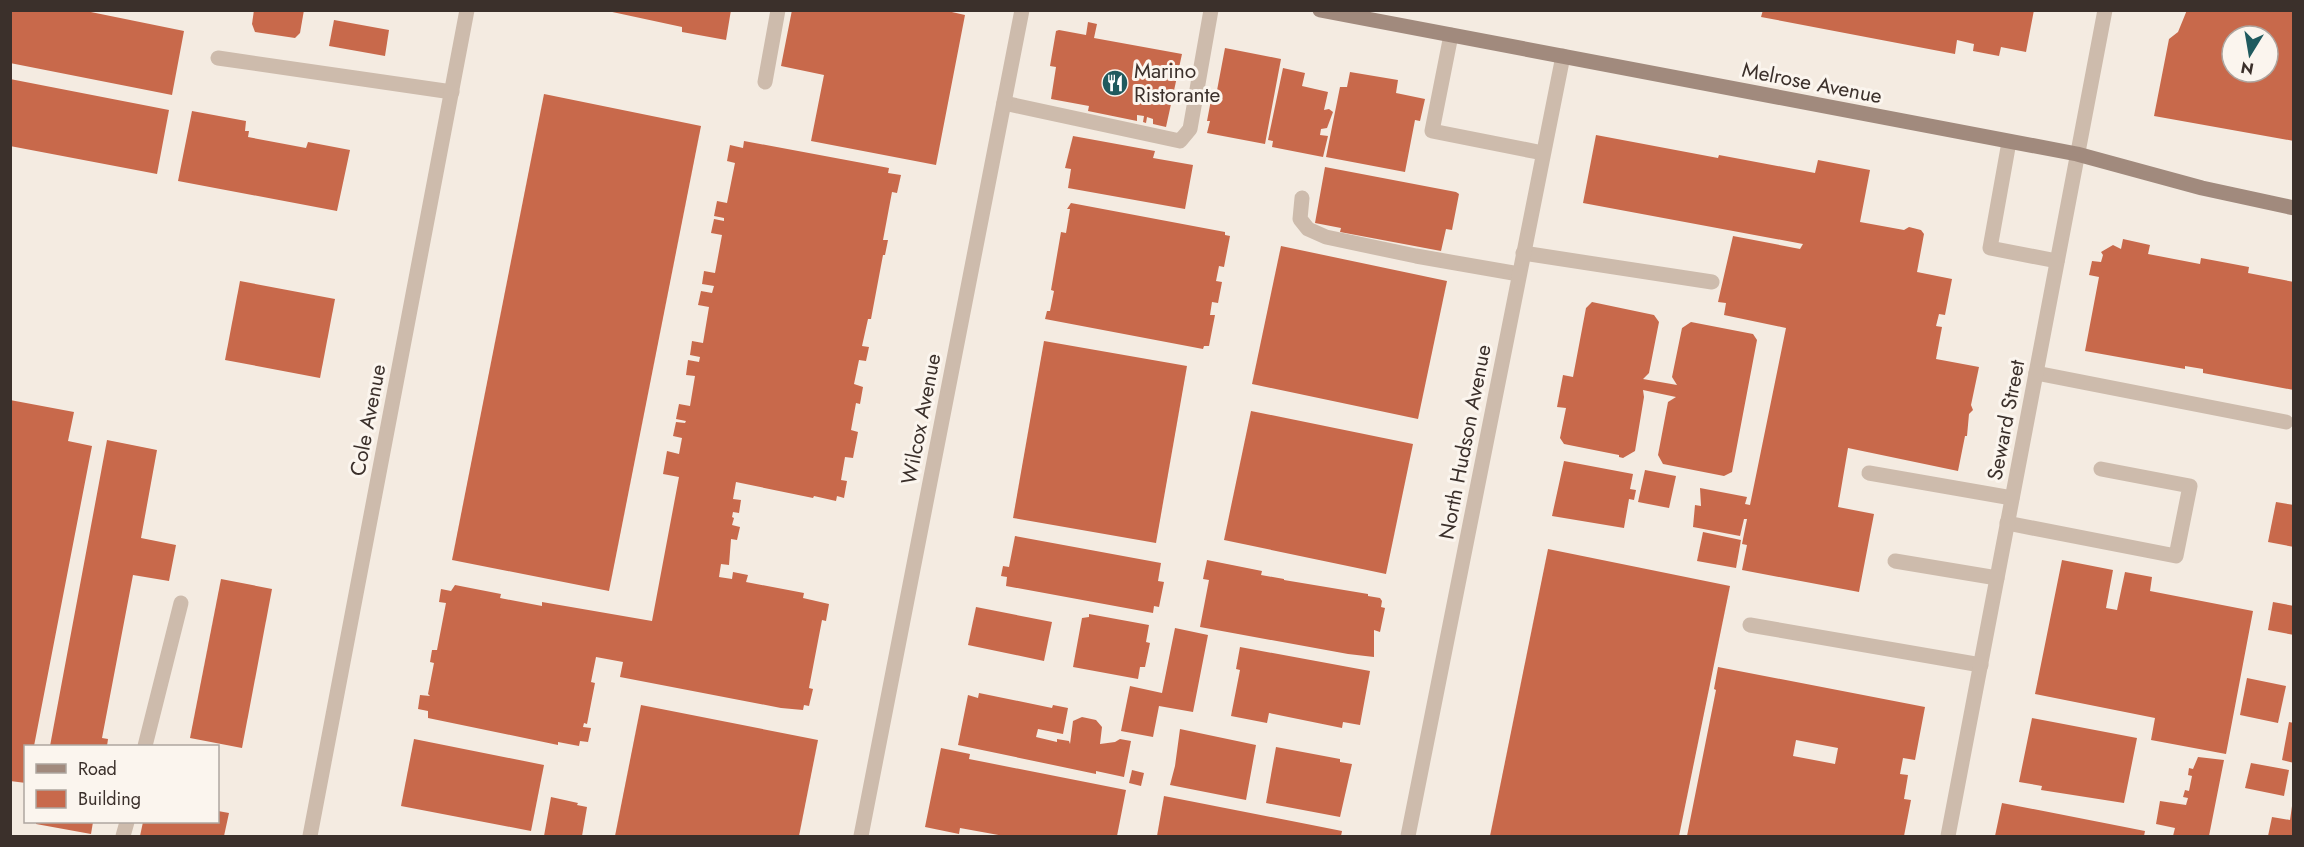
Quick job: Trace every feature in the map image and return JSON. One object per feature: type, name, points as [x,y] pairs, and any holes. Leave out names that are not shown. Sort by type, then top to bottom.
[{"type":"main road","name":"Melrose Avenue","points":[[1320,10],[2077,154],[2202,188],[2294,208]]},
{"type":"street","name":"Cole Avenue","points":[[310,837],[467,10]]},
{"type":"street","points":[[765,82],[778,10]]},
{"type":"street","name":"Wilcox Avenue","points":[[861,837],[1022,10]]},
{"type":"street","points":[[1004,104],[1180,141],[1190,129],[1211,10]]},
{"type":"street","name":"Seward Street","points":[[1948,837],[2105,10]]},
{"type":"street","points":[[1451,35],[1432,131],[1543,153]]},
{"type":"street","name":"North Hudson Avenue","points":[[1408,837],[1563,56]]},
{"type":"street","points":[[218,58],[452,92]]},
{"type":"street","points":[[2009,142],[1990,248],[2057,261]]},
{"type":"street","points":[[1302,198],[1300,219],[1308,229],[1326,237],[1519,274]]},
{"type":"street","points":[[1523,253],[1712,282]]},
{"type":"street","points":[[2036,373],[2286,422]]},
{"type":"street","points":[[2007,523],[2176,556],[2190,486],[2101,469]]},
{"type":"street","points":[[1869,473],[2012,498]]},
{"type":"street","points":[[1895,561],[1997,578]]},
{"type":"street","points":[[146,745],[181,603]]},
{"type":"street","points":[[1750,625],[1981,665]]},
{"type":"building","points":[[10,10],[81,10],[184,31],[172,95],[10,63]]},
{"type":"building","points":[[254,10],[304,10],[300,33],[295,38],[255,32],[252,24]]},
{"type":"building","points":[[603,10],[731,10],[726,40],[682,32],[682,27]]},
{"type":"building","points":[[792,10],[943,10],[965,15],[936,165],[811,141],[824,75],[781,66]]},
{"type":"building","points":[[1763,10],[2034,10],[2026,52],[2001,47],[1999,56],[1973,51],[1974,44],[1957,40],[1955,54],[1761,17]]},
{"type":"building","points":[[2187,10],[2294,10],[2294,141],[2154,116],[2169,39],[2178,32]]},
{"type":"building","points":[[334,20],[389,30],[385,56],[329,46]]},
{"type":"building","name":"Marino Ristorante","points":[[1088,22],[1097,24],[1094,38],[1182,54],[1166,127],[1153,124],[1153,119],[1147,117],[1146,123],[1143,122],[1144,116],[1137,115],[1137,121],[1088,111],[1089,106],[1051,99],[1056,67],[1050,66],[1056,31],[1086,35]]},
{"type":"building","points":[[1225,48],[1281,59],[1265,144],[1207,133],[1211,100],[1215,101]]},
{"type":"building","points":[[1283,68],[1305,73],[1302,86],[1328,92],[1324,110],[1329,109],[1333,112],[1327,128],[1321,129],[1320,135],[1328,136],[1323,157],[1272,147],[1273,141],[1268,140]]},
{"type":"building","points":[[1350,72],[1398,80],[1396,93],[1425,99],[1420,121],[1415,120],[1405,172],[1326,157],[1340,87],[1347,87]]},
{"type":"building","points":[[10,79],[169,110],[157,174],[10,146]]},
{"type":"building","points":[[544,94],[701,126],[609,591],[452,560]]},
{"type":"building","points":[[192,111],[246,121],[245,131],[249,131],[248,137],[306,148],[308,142],[350,150],[337,211],[178,181]]},
{"type":"building","points":[[1596,135],[1718,158],[1719,155],[1815,173],[1818,160],[1870,170],[1860,222],[1904,230],[1909,227],[1921,230],[1924,234],[1917,272],[1952,279],[1945,315],[1939,314],[1936,326],[1942,327],[1936,359],[1979,367],[1971,405],[1973,410],[1969,414],[1967,436],[1965,436],[1958,471],[1848,448],[1838,507],[1874,514],[1859,592],[1742,570],[1747,545],[1742,544],[1747,519],[1744,519],[1740,536],[1693,527],[1695,505],[1701,506],[1700,488],[1747,497],[1745,504],[1750,505],[1786,328],[1724,315],[1726,303],[1718,302],[1733,236],[1800,249],[1803,244],[1583,203]]},
{"type":"building","points":[[1073,136],[1155,151],[1153,158],[1193,165],[1185,209],[1068,188],[1071,169],[1065,168]]},
{"type":"building","points":[[744,141],[889,168],[888,173],[901,175],[897,193],[892,192],[883,240],[888,240],[871,319],[868,319],[862,346],[869,347],[866,361],[859,360],[854,384],[863,387],[860,404],[856,403],[851,430],[858,432],[853,458],[845,457],[841,480],[847,481],[844,498],[837,496],[836,501],[814,496],[813,498],[736,482],[733,499],[741,500],[739,513],[733,512],[732,525],[740,527],[737,540],[731,539],[729,565],[721,564],[719,577],[732,579],[733,572],[748,575],[746,582],[804,593],[803,598],[829,604],[826,621],[822,620],[809,688],[813,689],[809,706],[804,705],[803,710],[781,708],[620,677],[623,662],[596,657],[591,682],[595,683],[587,724],[584,723],[583,727],[591,728],[588,742],[580,741],[579,746],[558,742],[558,745],[428,718],[428,711],[418,709],[420,695],[430,696],[428,694],[434,663],[430,662],[432,650],[437,650],[446,603],[439,602],[441,589],[451,591],[455,585],[501,594],[500,598],[542,606],[542,602],[652,621],[679,477],[663,474],[667,451],[679,454],[682,438],[673,436],[676,422],[685,423],[686,421],[676,419],[679,404],[690,406],[695,376],[686,375],[688,360],[699,362],[700,357],[690,355],[692,341],[703,343],[709,307],[698,305],[701,291],[712,293],[714,286],[702,284],[704,271],[715,273],[722,235],[711,233],[714,219],[724,221],[724,218],[714,216],[717,201],[727,203],[735,163],[727,161],[730,145],[743,148]]},
{"type":"building","points":[[1325,167],[1459,194],[1452,230],[1446,229],[1441,251],[1340,232],[1341,228],[1315,223]]},
{"type":"building","points":[[1071,203],[1225,232],[1225,235],[1230,236],[1224,267],[1219,266],[1216,281],[1222,282],[1218,303],[1212,302],[1210,315],[1215,315],[1209,346],[1204,346],[1203,349],[1045,319],[1047,311],[1050,311],[1054,291],[1051,290],[1061,232],[1066,233],[1070,209],[1067,209]]},
{"type":"building","points":[[2123,239],[2150,245],[2148,254],[2200,264],[2201,258],[2249,267],[2248,273],[2294,282],[2294,390],[2203,373],[2203,369],[2185,366],[2185,369],[2085,351],[2099,277],[2089,275],[2092,261],[2101,262],[2103,255],[2101,252],[2113,245],[2121,249]]},
{"type":"building","points":[[1281,246],[1447,281],[1418,419],[1252,384]]},
{"type":"building","points":[[240,281],[335,299],[320,378],[225,360]]},
{"type":"building","points":[[1592,302],[1654,315],[1659,322],[1649,373],[1643,379],[1677,385],[1672,377],[1682,328],[1691,322],[1753,334],[1757,340],[1732,472],[1724,476],[1663,464],[1658,455],[1668,402],[1676,397],[1643,390],[1644,397],[1635,451],[1623,458],[1619,455],[1564,444],[1560,438],[1566,408],[1557,407],[1563,375],[1573,377],[1586,308]]},
{"type":"building","points":[[1044,341],[1187,366],[1156,543],[1013,518]]},
{"type":"building","points":[[10,400],[74,412],[68,441],[92,446],[34,745],[24,745],[24,783],[10,781]]},
{"type":"building","points":[[1251,411],[1413,444],[1386,574],[1224,540]]},
{"type":"building","points":[[107,440],[157,450],[141,538],[176,545],[169,581],[133,575],[102,738],[108,739],[107,745],[50,745]]},
{"type":"building","points":[[1564,461],[1633,474],[1630,489],[1636,490],[1634,500],[1629,499],[1624,528],[1552,516]]},
{"type":"building","points":[[1645,470],[1676,476],[1669,508],[1638,502]]},
{"type":"building","points":[[2276,502],[2294,505],[2294,547],[2268,542]]},
{"type":"building","points":[[1703,532],[1741,540],[1736,568],[1697,561]]},
{"type":"building","points":[[1015,536],[1161,563],[1158,581],[1164,582],[1159,607],[1154,606],[1153,613],[1006,586],[1007,577],[1001,576],[1003,566],[1009,567]]},
{"type":"building","points":[[1548,549],[1730,586],[1679,836],[1490,836]]},
{"type":"building","points":[[1207,560],[1262,571],[1261,575],[1380,598],[1381,607],[1385,608],[1380,632],[1374,630],[1374,657],[1200,627],[1209,580],[1203,579]]},
{"type":"building","points":[[2062,560],[2113,570],[2106,608],[2117,610],[2125,572],[2152,577],[2150,591],[2253,611],[2226,754],[2151,740],[2155,718],[2035,694]]},
{"type":"building","points":[[221,579],[272,589],[242,748],[190,738]]},
{"type":"building","points":[[2273,602],[2294,606],[2294,635],[2268,630]]},
{"type":"building","points":[[976,607],[1052,622],[1044,661],[968,645]]},
{"type":"building","points":[[1089,614],[1149,625],[1146,642],[1150,643],[1145,667],[1140,667],[1138,679],[1073,667],[1082,618],[1089,617]]},
{"type":"building","points":[[1175,628],[1208,635],[1193,712],[1159,706],[1153,737],[1121,731],[1130,686],[1162,693]]},
{"type":"building","points":[[1240,647],[1370,671],[1360,725],[1343,722],[1342,728],[1269,713],[1267,723],[1231,716],[1240,670],[1236,669]]},
{"type":"building","points":[[1718,667],[1925,707],[1915,760],[1903,758],[1900,774],[1908,775],[1904,799],[1911,800],[1904,836],[1687,836],[1716,690],[1714,689]],"holes":[[[1796,740],[1838,748],[1835,764],[1793,756]]]},
{"type":"building","points":[[2247,678],[2286,686],[2278,723],[2240,715]]},
{"type":"building","points":[[979,693],[1052,708],[1053,705],[1068,708],[1063,734],[1038,729],[1036,737],[1057,742],[1057,739],[1069,741],[1070,744],[1073,721],[1082,717],[1096,720],[1102,727],[1100,744],[1120,739],[1131,741],[1124,777],[1096,771],[1096,774],[958,745],[968,695],[978,698]]},
{"type":"building","points":[[641,705],[818,740],[799,836],[615,836]]},
{"type":"building","points":[[2032,718],[2137,738],[2124,803],[2041,790],[2042,786],[2019,782]]},
{"type":"building","points":[[2289,722],[2294,723],[2294,763],[2282,760]]},
{"type":"building","points":[[1180,729],[1256,745],[1246,800],[1170,785]]},
{"type":"building","points":[[414,739],[544,765],[531,831],[401,806]]},
{"type":"building","points":[[1276,747],[1340,759],[1340,762],[1352,764],[1340,817],[1266,803]]},
{"type":"building","points":[[941,748],[970,754],[969,759],[1126,790],[1117,836],[1004,836],[960,828],[959,834],[925,827]]},
{"type":"building","points":[[2198,757],[2224,760],[2209,836],[2173,836],[2175,828],[2156,824],[2160,801],[2186,805],[2188,798],[2183,797],[2185,790],[2189,791],[2192,776],[2188,775],[2189,768],[2193,769]]},
{"type":"building","points":[[2251,763],[2289,770],[2284,796],[2245,788]]},
{"type":"building","points":[[1132,770],[1144,773],[1141,786],[1129,783]]},
{"type":"building","points":[[1164,796],[1342,831],[1341,836],[1157,836]]},
{"type":"building","points":[[551,797],[587,807],[582,836],[544,836]]},
{"type":"building","points":[[2002,803],[2145,831],[2144,836],[1995,836]]},
{"type":"building","points":[[2292,806],[2294,836],[2268,836],[2272,817],[2290,820]]},
{"type":"building","points":[[219,811],[229,813],[224,836],[140,836],[143,823],[219,823]]},
{"type":"building","points":[[36,823],[93,823],[91,834]]},
{"type":"place","name":"Marino Ristorante","points":[[1115,83]]}]
